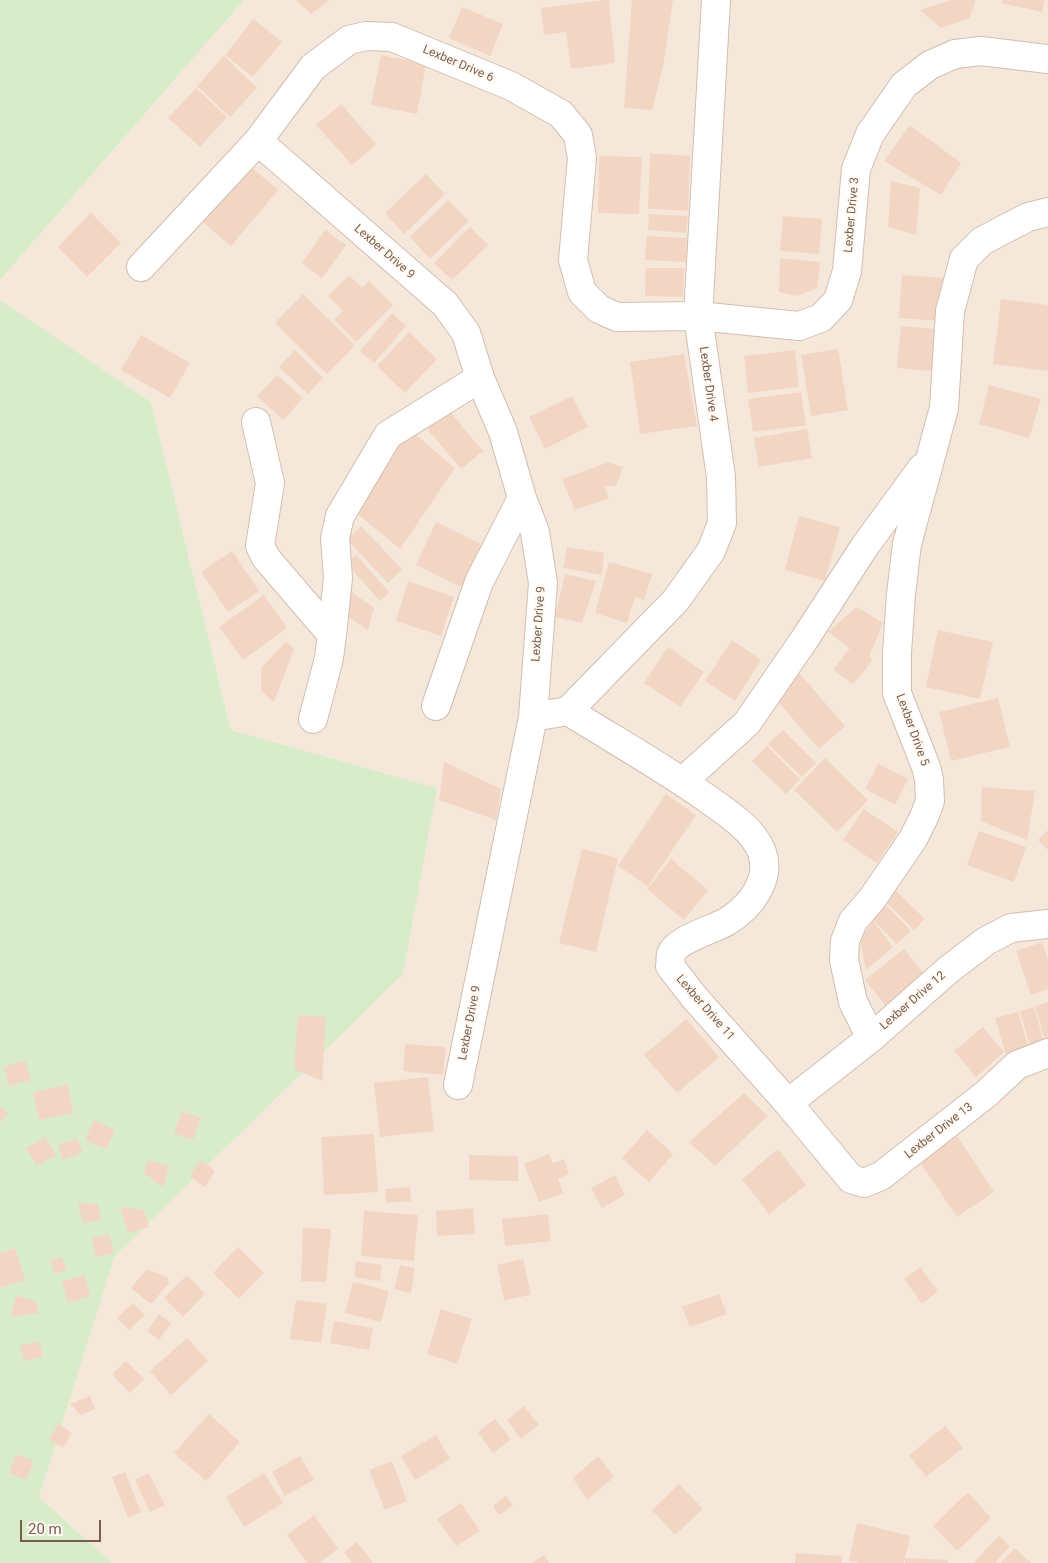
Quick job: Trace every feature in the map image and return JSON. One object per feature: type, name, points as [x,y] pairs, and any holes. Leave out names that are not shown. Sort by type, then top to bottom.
[{"type":"street","name":"Lexber Drive 4","points":[[568,711],[676,600],[711,551],[722,523],[721,477],[698,316],[716,0]]},
{"type":"street","name":"Lexber Drive 6","points":[[141,267],[258,141],[313,67],[349,40],[366,36],[392,37],[511,86],[561,114],[578,135],[582,158],[573,260],[582,292],[599,309],[617,316],[698,316]]},
{"type":"street","name":"Lexber Drive 3","points":[[698,316],[799,326],[821,318],[838,300],[847,272],[856,169],[870,134],[904,85],[930,65],[955,54],[981,51],[1048,59]]},
{"type":"street","name":"Lexber Drive 9","points":[[258,141],[445,304],[466,334],[480,378],[503,432],[522,498],[535,532],[542,583],[532,717],[458,1085]]},
{"type":"street","name":"Lexber Drive 5","points":[[871,1038],[852,1002],[844,960],[845,941],[853,921],[872,899],[913,839],[930,801],[930,784],[926,767],[897,692],[896,678],[901,594],[907,544],[944,408],[950,311],[964,259],[982,241],[1028,217],[1048,212]]},
{"type":"street","points":[[313,719],[332,635],[338,578],[335,538],[340,516],[388,435],[480,378]]},
{"type":"street","points":[[256,422],[270,482],[260,546],[266,558],[332,635]]},
{"type":"street","name":"Lexber Drive 5","points":[[682,780],[747,723],[865,546],[931,456]]},
{"type":"street","points":[[436,706],[479,582],[522,498]]},
{"type":"street","points":[[532,717],[568,711]]},
{"type":"street","name":"Lexber Drive 11","points":[[568,711],[682,780],[739,822],[761,850],[765,872],[761,885],[748,904],[732,919],[717,928],[680,944],[672,954],[670,966],[694,997],[788,1102],[832,1156]]},
{"type":"street","name":"Lexber Drive 12","points":[[788,1102],[871,1038],[948,970],[986,941],[1011,928],[1048,924]]},
{"type":"street","name":"Lexber Drive 13","points":[[832,1156],[851,1179],[864,1183],[881,1176],[986,1094],[1016,1065],[1048,1053]]},
{"type":"shaded area","points":[[244,0],[1048,0],[1048,1563],[112,1563],[39,1497],[115,1256],[403,973],[436,788],[231,730],[151,402],[0,300],[0,280]]},
{"type":"green space","points":[[0,0],[244,0],[0,280]]},
{"type":"green space","points":[[0,300],[151,402],[231,730],[437,788],[403,974],[115,1256],[39,1497],[112,1563],[0,1563]]},
{"type":"building","points":[[296,0],[330,0],[311,14]]},
{"type":"building","points":[[609,0],[615,63],[571,69],[566,32],[544,35],[541,8]]},
{"type":"building","points":[[632,0],[673,0],[663,67],[652,110],[624,108]]},
{"type":"building","points":[[951,0],[976,0],[969,18],[941,28],[920,10]]},
{"type":"building","points":[[1002,0],[1044,0],[1042,12],[1001,3]]},
{"type":"building","points":[[462,7],[503,24],[490,56],[449,38]]},
{"type":"building","points":[[253,19],[282,42],[253,77],[225,55]]},
{"type":"building","points":[[381,55],[426,64],[417,114],[371,105]]},
{"type":"building","points":[[224,56],[257,88],[230,117],[197,86]]},
{"type":"building","points":[[196,88],[227,117],[200,147],[168,118]]},
{"type":"building","points":[[341,104],[376,144],[352,165],[316,125]]},
{"type":"building","points":[[910,125],[961,163],[941,195],[884,161]]},
{"type":"building","points":[[650,153],[690,156],[688,211],[648,209]]},
{"type":"building","points":[[599,156],[642,157],[639,214],[598,213]]},
{"type":"building","points":[[244,161],[278,190],[231,246],[197,217]]},
{"type":"building","points":[[426,174],[445,194],[404,234],[385,213]]},
{"type":"building","points":[[891,181],[920,188],[916,235],[888,227]]},
{"type":"building","points":[[448,200],[469,221],[430,259],[410,237]]},
{"type":"building","points":[[91,213],[121,243],[87,277],[58,247]]},
{"type":"building","points":[[649,214],[688,216],[686,233],[648,230]]},
{"type":"building","points":[[783,216],[822,219],[819,254],[780,251]]},
{"type":"building","points":[[470,227],[488,245],[452,280],[434,263]]},
{"type":"building","points":[[325,230],[346,245],[322,278],[302,263]]},
{"type":"building","points":[[647,236],[687,238],[686,262],[645,260]]},
{"type":"building","points":[[780,258],[820,262],[817,288],[797,296],[779,292]]},
{"type":"building","points":[[646,268],[684,268],[683,297],[645,296]]},
{"type":"building","points":[[349,275],[362,288],[369,281],[393,305],[356,342],[334,320],[343,311],[328,296]]},
{"type":"building","points":[[902,275],[946,278],[943,321],[899,318]]},
{"type":"building","points":[[303,294],[355,345],[327,374],[275,323]]},
{"type":"building","points":[[1001,299],[1048,305],[1048,371],[993,364]]},
{"type":"building","points":[[392,313],[406,326],[374,363],[360,351]]},
{"type":"building","points":[[901,326],[944,330],[940,372],[897,368]]},
{"type":"building","points":[[409,332],[437,359],[405,393],[377,366]]},
{"type":"building","points":[[141,335],[190,363],[170,398],[121,370]]},
{"type":"building","points":[[838,349],[848,410],[811,416],[801,355]]},
{"type":"building","points":[[295,350],[323,378],[308,394],[279,367]]},
{"type":"building","points":[[795,350],[799,387],[748,393],[744,356]]},
{"type":"building","points":[[684,354],[697,426],[640,434],[630,362]]},
{"type":"building","points":[[277,375],[303,398],[283,420],[257,396]]},
{"type":"building","points":[[989,385],[1041,399],[1029,438],[979,424]]},
{"type":"building","points":[[801,392],[806,425],[753,432],[748,399]]},
{"type":"building","points":[[572,396],[588,427],[545,449],[529,417]]},
{"type":"building","points":[[445,406],[483,451],[461,469],[424,425]]},
{"type":"building","points":[[807,429],[812,458],[759,467],[754,438]]},
{"type":"building","points":[[410,430],[455,468],[400,549],[348,506]]},
{"type":"building","points":[[609,462],[623,467],[616,486],[604,486],[609,498],[575,510],[562,479]]},
{"type":"building","points":[[799,516],[840,527],[825,581],[785,570]]},
{"type":"building","points":[[436,522],[481,544],[461,587],[416,565]]},
{"type":"building","points":[[361,526],[402,569],[388,583],[347,540]]},
{"type":"building","points":[[567,547],[604,553],[602,575],[563,568]]},
{"type":"building","points":[[232,551],[259,591],[228,612],[201,572]]},
{"type":"building","points":[[356,555],[389,592],[380,601],[346,563]]},
{"type":"building","points":[[609,562],[652,574],[644,600],[635,597],[627,623],[595,613]]},
{"type":"building","points":[[565,574],[596,581],[582,623],[555,617]]},
{"type":"building","points":[[408,581],[454,597],[441,636],[396,621]]},
{"type":"building","points":[[346,588],[374,608],[368,630],[339,611]]},
{"type":"building","points":[[264,595],[287,628],[243,660],[219,627]]},
{"type":"building","points":[[857,607],[883,623],[870,654],[872,661],[853,684],[833,670],[850,648],[828,632]]},
{"type":"building","points":[[938,630],[993,642],[980,699],[926,687]]},
{"type":"building","points":[[732,640],[761,660],[735,701],[705,681]]},
{"type":"building","points":[[286,642],[294,649],[274,702],[261,691],[261,668]]},
{"type":"building","points":[[668,647],[704,672],[680,707],[644,683]]},
{"type":"building","points":[[800,674],[845,726],[819,749],[774,697]]},
{"type":"building","points":[[998,698],[1010,747],[951,761],[939,712]]},
{"type":"building","points":[[783,730],[816,763],[802,777],[768,744]]},
{"type":"building","points":[[767,746],[800,779],[786,794],[752,761]]},
{"type":"building","points":[[825,758],[868,800],[837,832],[794,790]]},
{"type":"building","points":[[444,762],[501,789],[496,820],[439,800]]},
{"type":"building","points":[[878,764],[908,779],[895,805],[865,789]]},
{"type":"building","points":[[982,787],[1035,791],[1027,840],[981,821]]},
{"type":"building","points":[[666,794],[696,815],[648,886],[618,866]]},
{"type":"building","points":[[864,809],[898,832],[877,863],[843,840]]},
{"type":"building","points":[[1048,830],[1048,850],[1038,840]]},
{"type":"building","points":[[979,831],[1026,847],[1014,882],[967,865]]},
{"type":"building","points":[[582,849],[618,858],[596,952],[559,943]]},
{"type":"building","points":[[671,859],[708,890],[684,920],[647,889]]},
{"type":"building","points":[[894,889],[925,919],[914,930],[884,900]]},
{"type":"building","points":[[884,903],[911,931],[897,944],[870,917]]},
{"type":"building","points":[[873,921],[893,947],[866,970],[860,940]]},
{"type":"building","points":[[1042,942],[1048,960],[1048,989],[1031,995],[1016,951]]},
{"type":"building","points":[[904,949],[925,975],[886,1006],[865,980]]},
{"type":"building","points":[[1048,1002],[1048,1044],[1046,1044],[1035,1006]]},
{"type":"building","points":[[1034,1007],[1045,1046],[1031,1050],[1020,1011]]},
{"type":"building","points":[[1018,1012],[1030,1052],[1007,1058],[995,1018]]},
{"type":"building","points":[[298,1015],[326,1017],[322,1081],[294,1069]]},
{"type":"building","points":[[686,1019],[719,1057],[677,1093],[644,1055]]},
{"type":"building","points":[[983,1027],[1004,1052],[976,1077],[954,1051]]},
{"type":"building","points":[[405,1044],[446,1047],[443,1075],[403,1071]]},
{"type":"building","points":[[25,1060],[31,1080],[9,1086],[4,1067]]},
{"type":"building","points":[[428,1077],[434,1131],[380,1137],[374,1083]]},
{"type":"building","points":[[68,1085],[73,1113],[39,1120],[33,1092]]},
{"type":"building","points":[[744,1093],[768,1116],[715,1166],[689,1142]]},
{"type":"building","points":[[0,1106],[8,1113],[0,1123]]},
{"type":"building","points":[[182,1111],[201,1118],[193,1140],[174,1133]]},
{"type":"building","points":[[94,1120],[115,1130],[106,1149],[85,1140]]},
{"type":"building","points":[[647,1130],[673,1154],[649,1182],[622,1158]]},
{"type":"building","points":[[374,1134],[378,1192],[324,1195],[321,1137]]},
{"type":"building","points":[[957,1136],[994,1192],[957,1217],[920,1162]]},
{"type":"building","points":[[45,1137],[56,1155],[37,1166],[26,1148]]},
{"type":"building","points":[[77,1138],[83,1152],[63,1160],[58,1145]]},
{"type":"building","points":[[778,1149],[806,1185],[769,1214],[742,1179]]},
{"type":"building","points":[[549,1154],[553,1163],[564,1159],[569,1174],[558,1179],[563,1193],[539,1202],[524,1164]]},
{"type":"building","points":[[469,1155],[518,1156],[518,1181],[469,1180]]},
{"type":"building","points":[[148,1160],[169,1166],[163,1187],[144,1173]]},
{"type":"building","points":[[200,1160],[215,1171],[205,1187],[190,1176]]},
{"type":"building","points":[[615,1175],[625,1195],[602,1208],[591,1188]]},
{"type":"building","points":[[410,1187],[411,1201],[386,1203],[385,1189]]},
{"type":"building","points":[[78,1203],[98,1204],[101,1219],[83,1223]]},
{"type":"building","points":[[120,1207],[144,1210],[149,1227],[128,1233]]},
{"type":"building","points":[[473,1208],[475,1234],[437,1236],[436,1211]]},
{"type":"building","points":[[364,1211],[418,1215],[414,1261],[361,1256]]},
{"type":"building","points":[[548,1214],[551,1241],[505,1246],[502,1219]]},
{"type":"building","points":[[303,1228],[331,1229],[326,1282],[301,1281]]},
{"type":"building","points":[[109,1234],[114,1253],[96,1257],[92,1238]]},
{"type":"building","points":[[238,1247],[264,1273],[239,1299],[213,1273]]},
{"type":"building","points":[[15,1248],[25,1280],[0,1288],[0,1253]]},
{"type":"building","points":[[62,1257],[66,1270],[55,1274],[50,1261]]},
{"type":"building","points":[[523,1259],[531,1295],[504,1300],[497,1265]]},
{"type":"building","points":[[356,1261],[382,1265],[380,1281],[354,1277]]},
{"type":"building","points":[[400,1265],[415,1268],[411,1293],[394,1289]]},
{"type":"building","points":[[920,1267],[938,1291],[922,1304],[904,1279]]},
{"type":"building","points":[[147,1269],[167,1277],[169,1283],[151,1304],[131,1288]]},
{"type":"building","points":[[85,1275],[90,1296],[68,1303],[62,1281]]},
{"type":"building","points":[[187,1275],[205,1294],[183,1317],[164,1298]]},
{"type":"building","points":[[353,1282],[389,1291],[381,1322],[345,1313]]},
{"type":"building","points":[[719,1294],[727,1314],[690,1327],[682,1307]]},
{"type":"building","points":[[16,1296],[36,1301],[38,1313],[11,1317]]},
{"type":"building","points":[[296,1300],[327,1304],[321,1343],[290,1339]]},
{"type":"building","points":[[133,1303],[145,1315],[129,1330],[117,1318]]},
{"type":"building","points":[[441,1309],[472,1319],[457,1364],[427,1354]]},
{"type":"building","points":[[159,1314],[171,1323],[159,1340],[147,1331]]},
{"type":"building","points":[[334,1321],[373,1328],[369,1350],[330,1343]]},
{"type":"building","points":[[187,1338],[208,1361],[171,1395],[150,1371]]},
{"type":"building","points":[[39,1341],[43,1357],[24,1361],[20,1346]]},
{"type":"building","points":[[126,1361],[144,1379],[130,1393],[112,1374]]},
{"type":"building","points":[[90,1396],[95,1409],[81,1415],[70,1404]]},
{"type":"building","points":[[524,1406],[539,1425],[521,1439],[507,1420]]},
{"type":"building","points":[[209,1414],[240,1442],[206,1481],[174,1453]]},
{"type":"building","points":[[495,1419],[511,1439],[493,1453],[478,1432]]},
{"type":"building","points":[[58,1424],[72,1433],[63,1448],[49,1440]]},
{"type":"building","points":[[945,1426],[963,1448],[926,1477],[909,1455]]},
{"type":"building","points":[[436,1435],[450,1459],[415,1480],[401,1456]]},
{"type":"building","points":[[16,1454],[34,1461],[26,1480],[9,1473]]},
{"type":"building","points":[[300,1456],[314,1480],[285,1496],[272,1472]]},
{"type":"building","points":[[598,1456],[614,1477],[587,1500],[573,1478]]},
{"type":"building","points":[[392,1461],[407,1501],[385,1510],[369,1470]]},
{"type":"building","points":[[125,1472],[141,1512],[128,1518],[112,1477]]},
{"type":"building","points":[[149,1473],[165,1505],[150,1512],[135,1480]]},
{"type":"building","points":[[264,1473],[283,1503],[244,1527],[226,1497]]},
{"type":"building","points":[[679,1484],[703,1509],[675,1535],[652,1510]]},
{"type":"building","points":[[968,1492],[991,1518],[957,1551],[933,1526]]},
{"type":"building","points":[[506,1496],[513,1505],[499,1515],[493,1506]]},
{"type":"building","points":[[461,1503],[480,1531],[456,1546],[437,1519]]},
{"type":"building","points":[[314,1515],[338,1549],[319,1563],[307,1563],[287,1535]]},
{"type":"building","points":[[857,1523],[910,1536],[904,1563],[858,1563],[849,1561]]},
{"type":"building","points":[[999,1536],[1010,1546],[995,1563],[973,1563]]},
{"type":"building","points":[[357,1542],[373,1562],[352,1563],[344,1552]]},
{"type":"building","points":[[1015,1548],[1031,1563],[1001,1563]]},
{"type":"building","points":[[796,1553],[842,1556],[842,1563],[795,1563]]},
{"type":"building","points":[[544,1555],[549,1563],[532,1563]]},
{"type":"building","points":[[905,1558],[948,1560],[948,1563],[905,1563]]}]
